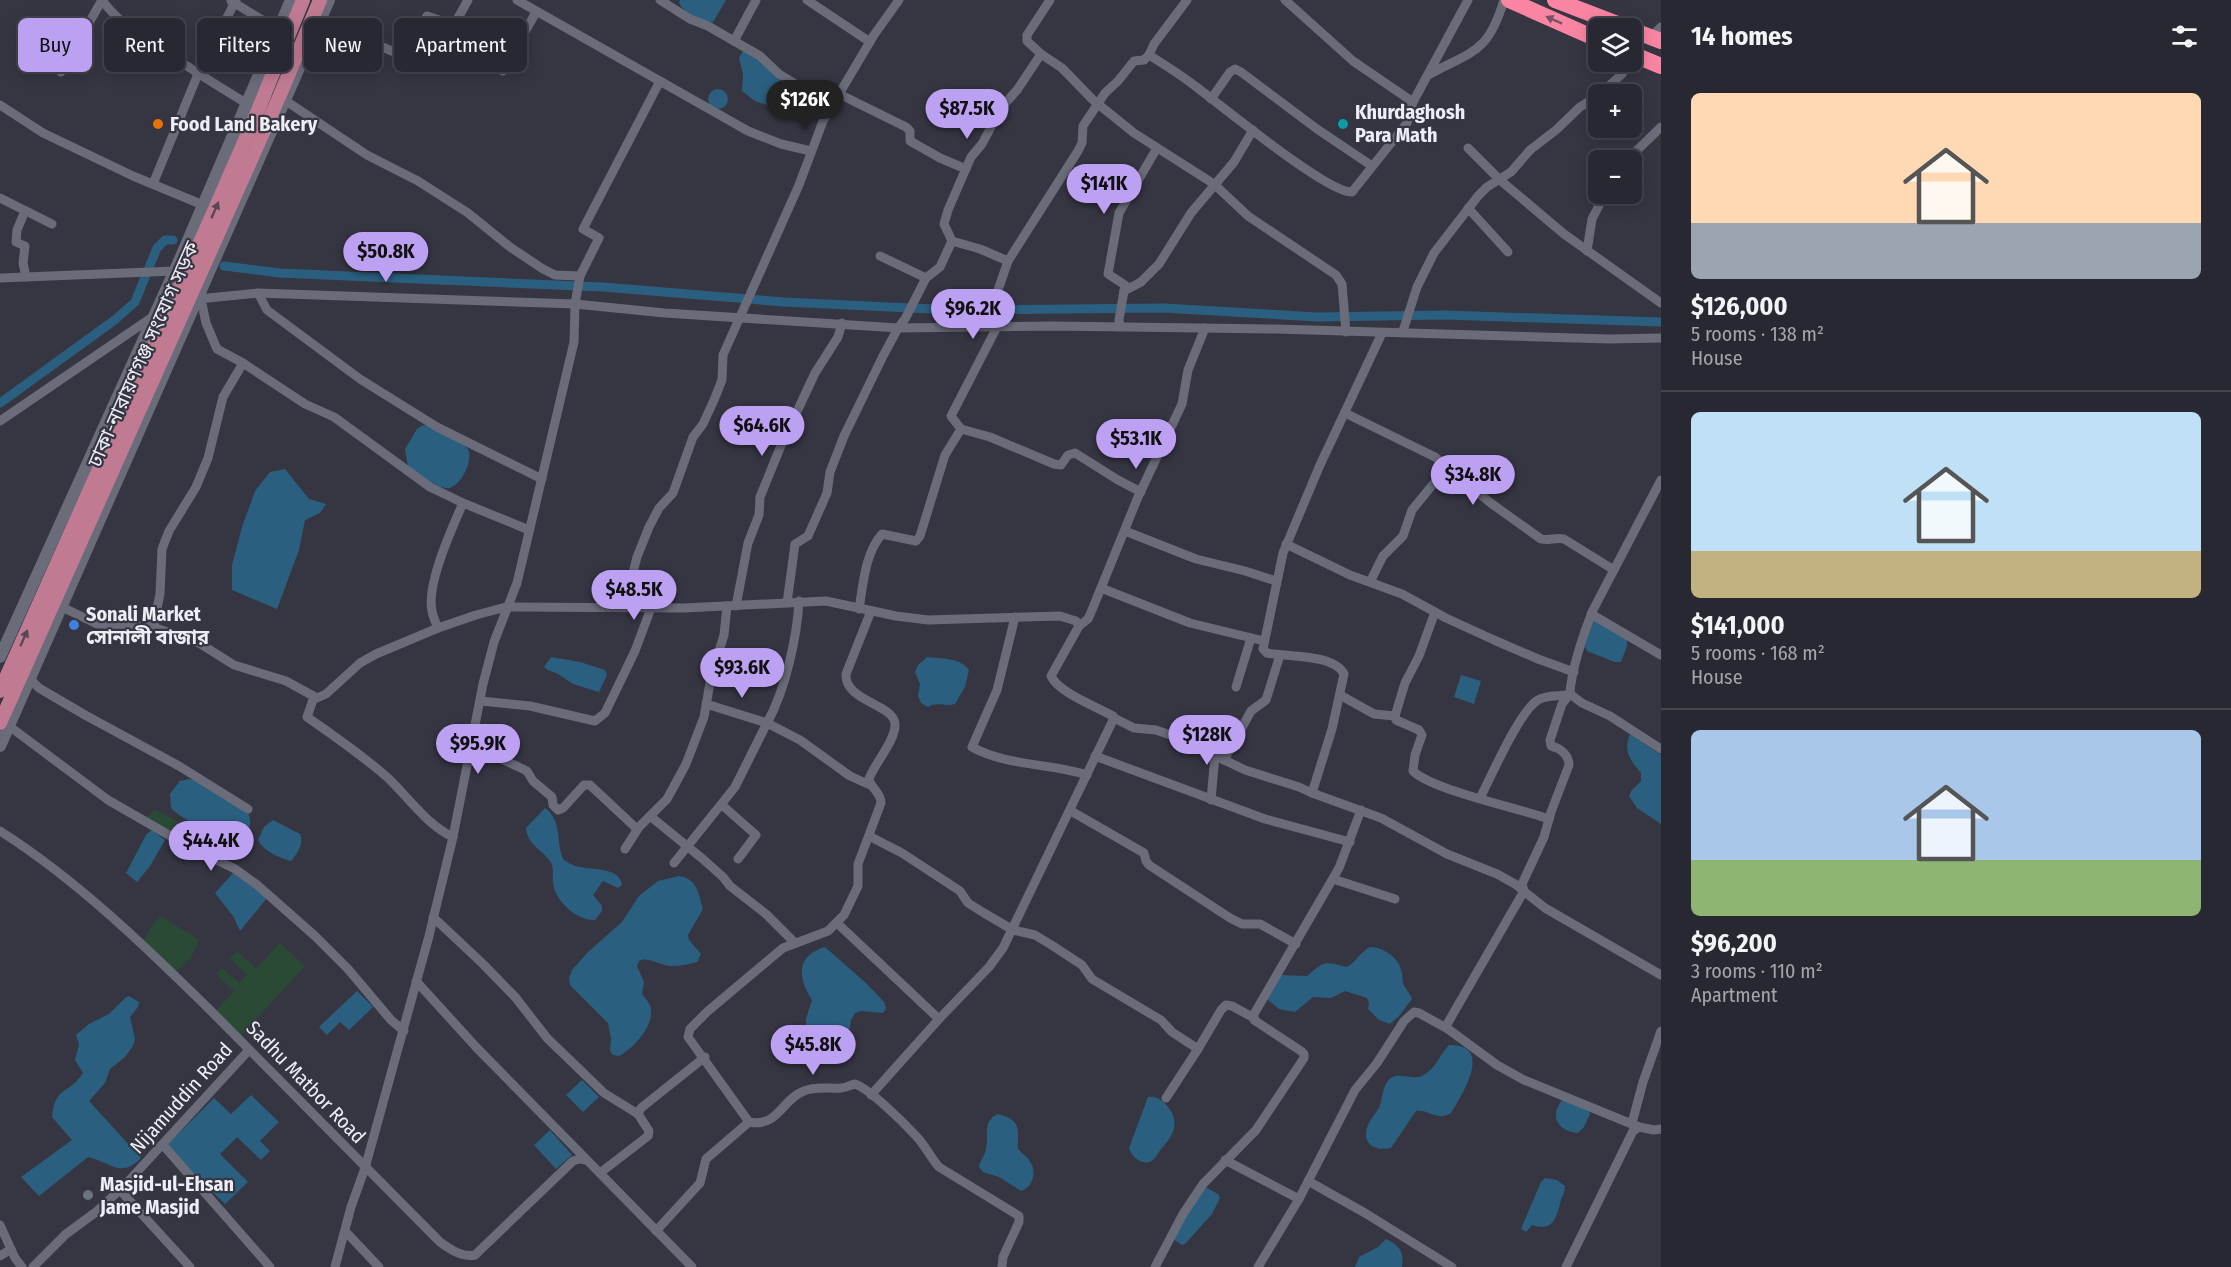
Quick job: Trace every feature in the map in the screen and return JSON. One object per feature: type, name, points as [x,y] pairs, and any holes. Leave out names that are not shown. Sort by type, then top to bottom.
[{"type":"highway","points":[[1509,0],[1588,35]]},
{"type":"highway","points":[[1555,0],[1602,18]]},
{"type":"highway","points":[[1642,32],[1658,35]]},
{"type":"highway","points":[[1642,58],[1661,66]]},
{"type":"main road","name":"ঢাকা-নারায়ণগঞ্জ সংযোগ সড়ক","points":[[0,691],[219,201],[303,0]]},
{"type":"main road","name":"ঢাকা-নারায়ণগঞ্জ সংযোগ সড়ক","points":[[4,724],[142,416],[320,0]]},
{"type":"street","points":[[92,18],[102,0],[113,15],[128,26],[198,74],[246,103]]},
{"type":"street","points":[[282,18],[291,0]]},
{"type":"street","points":[[0,746],[4,724],[30,679],[142,416],[200,299],[329,0]]},
{"type":"street","points":[[382,47],[404,56],[427,16],[454,25],[468,0]]},
{"type":"street","points":[[660,0],[690,19],[708,26],[760,56],[779,74],[832,106]]},
{"type":"street","points":[[734,41],[756,0]]},
{"type":"street","points":[[807,0],[870,42]]},
{"type":"street","points":[[624,608],[641,546],[654,516],[673,493],[693,437],[703,424],[714,400],[722,380],[723,355],[799,185],[811,151],[832,106],[870,42],[899,0]]},
{"type":"street","points":[[1050,0],[1027,35],[1027,40],[1041,54],[1062,68],[1098,104],[1157,148],[1214,184],[1248,216],[1335,275],[1342,284],[1345,295],[1346,332]]},
{"type":"street","points":[[1141,492],[1075,453],[1068,455],[1061,465],[1054,464],[990,437],[961,429],[951,416],[996,322],[998,296],[1008,261],[1078,151],[1082,143],[1083,126],[1127,66],[1134,61],[1144,60],[1149,55],[1154,44],[1187,0]]},
{"type":"street","points":[[1285,0],[1353,61],[1413,102]]},
{"type":"street","points":[[1149,55],[1309,171],[1347,192],[1352,192],[1407,123],[1413,102],[1468,0]]},
{"type":"street","points":[[1430,74],[1480,47],[1491,35],[1504,0]]},
{"type":"street","points":[[153,184],[198,74],[233,1],[260,18]]},
{"type":"street","points":[[521,1],[536,12],[748,130],[781,144],[811,151]]},
{"type":"street","points":[[527,28],[536,12]]},
{"type":"street","points":[[1008,261],[980,249],[952,241],[944,224],[966,169],[1001,108],[1017,90],[1041,54]]},
{"type":"street","points":[[1211,99],[1230,72],[1235,69],[1372,166]]},
{"type":"street","points":[[0,657],[174,271],[259,72]]},
{"type":"street","points":[[1612,84],[1623,72]]},
{"type":"street","points":[[334,1267],[404,1031],[453,837],[483,684],[494,642],[517,583],[542,479],[574,342],[575,301],[580,276],[598,237],[582,229],[660,81]]},
{"type":"street","points":[[839,94],[906,128],[910,131],[910,141],[966,169]]},
{"type":"street","points":[[285,101],[367,155],[418,181],[468,213],[510,247],[543,269],[555,275],[580,276]]},
{"type":"street","points":[[1403,331],[1426,267],[1468,208],[1487,187],[1511,172],[1530,150],[1588,102]]},
{"type":"street","points":[[0,105],[43,133],[203,205]]},
{"type":"street","points":[[1637,150],[1661,127]]},
{"type":"street","points":[[1124,291],[1141,282],[1159,264],[1176,233],[1234,162],[1253,130]]},
{"type":"street","points":[[1119,324],[1125,285],[1108,274],[1119,213],[1157,148]]},
{"type":"street","points":[[1468,148],[1500,180],[1587,251],[1661,303]]},
{"type":"street","points":[[0,198],[52,224]]},
{"type":"street","points":[[1587,251],[1592,219],[1600,204]]},
{"type":"street","points":[[1468,208],[1509,252]]},
{"type":"street","points":[[25,211],[17,230],[16,242],[25,246],[23,263],[26,276]]},
{"type":"street","points":[[787,603],[795,544],[807,536],[827,493],[830,472],[859,402],[926,278],[940,267],[952,241]]},
{"type":"street","points":[[880,256],[926,278]]},
{"type":"street","points":[[0,278],[174,271]]},
{"type":"street","points":[[200,299],[258,293],[575,301],[665,313],[742,312],[898,328],[996,322],[1661,338]]},
{"type":"street","points":[[258,293],[267,310],[360,379],[430,422],[542,479]]},
{"type":"street","points":[[200,299],[206,323],[217,349],[243,363],[305,404],[334,417],[383,451],[419,480],[463,503],[529,530]]},
{"type":"street","points":[[0,421],[154,316]]},
{"type":"street","points":[[625,849],[637,829],[668,799],[681,777],[704,717],[711,677],[748,543],[759,515],[760,497],[815,373],[838,337],[842,323]]},
{"type":"street","points":[[1205,328],[1188,369],[1182,404],[1141,492],[1088,619],[1079,626],[1051,676],[1053,680],[1072,694],[1134,728],[1156,730],[1173,735],[1245,770],[1299,787],[1398,825],[1447,854],[1497,874],[1545,908],[1661,975]]},
{"type":"street","points":[[1312,793],[1332,729],[1344,674],[1341,667],[1327,661],[1267,653],[1263,649],[1264,641],[1286,544],[1382,333]]},
{"type":"street","points":[[153,627],[160,594],[162,549],[169,531],[196,487],[208,458],[223,398],[243,363]]},
{"type":"street","points":[[1345,413],[1419,448],[1541,539],[1547,541],[1557,538],[1564,539],[1614,570]]},
{"type":"street","points":[[859,609],[867,568],[878,538],[882,534],[916,540],[920,536],[945,455],[961,429]]},
{"type":"street","points":[[1370,582],[1383,556],[1403,536],[1412,510],[1447,467]]},
{"type":"street","points":[[1448,1029],[1446,1026],[1463,994],[1524,891],[1522,884],[1544,837],[1569,765],[1565,754],[1551,746],[1550,740],[1562,704],[1570,694],[1591,614],[1661,480]]},
{"type":"street","points":[[438,628],[431,609],[437,570],[463,503]]},
{"type":"street","points":[[1125,531],[1203,561],[1276,581]]},
{"type":"street","points":[[1286,544],[1335,569],[1402,594],[1494,640],[1575,672]]},
{"type":"street","points":[[1101,588],[1190,623],[1264,641]]},
{"type":"street","points":[[62,607],[97,624],[153,627],[199,643],[234,665],[286,681],[317,698],[326,694],[360,663],[396,645],[438,628],[506,607],[651,608],[799,601],[826,602],[928,620],[1060,616],[1076,621],[1079,626]]},
{"type":"street","points":[[675,863],[722,805],[743,773],[767,723],[784,681],[795,634],[799,601]]},
{"type":"street","points":[[481,701],[530,706],[595,721],[599,719],[605,713],[635,651],[651,608]]},
{"type":"street","points":[[871,611],[845,681],[848,687],[893,717],[895,724],[891,739],[868,779],[881,797],[881,803],[858,864],[858,886],[844,915],[837,923],[828,930],[783,948],[708,1011],[690,1029],[688,1037],[705,1057],[750,1122],[758,1124],[769,1120],[778,1114],[794,1096],[804,1090],[844,1088],[855,1084],[861,1086],[917,1137],[939,1167],[1019,1216],[1019,1222],[1003,1257],[1002,1267]]},
{"type":"street","points":[[1435,612],[1395,716],[1396,720],[1419,729],[1422,735],[1413,771],[1418,776],[1480,798],[1550,819]]},
{"type":"street","points":[[1591,614],[1660,652]]},
{"type":"street","points":[[1015,617],[997,690],[972,747],[998,757],[1064,768],[1086,775]]},
{"type":"street","points":[[1236,687],[1251,638]]},
{"type":"street","points":[[1211,800],[1219,758],[1251,711],[1266,700],[1280,655]]},
{"type":"street","points":[[30,679],[39,688],[179,766],[248,809]]},
{"type":"street","points":[[1480,798],[1522,719],[1534,702],[1542,698],[1570,694],[1582,703],[1610,716],[1661,749]]},
{"type":"street","points":[[1340,695],[1374,714],[1395,716]]},
{"type":"street","points":[[314,697],[307,717],[387,777],[431,822],[453,837]]},
{"type":"street","points":[[706,704],[767,723],[801,740],[850,776],[870,784]]},
{"type":"street","points":[[871,1095],[989,967],[1013,930],[1114,718]]},
{"type":"street","points":[[4,724],[108,800],[181,842],[235,869],[256,884],[302,924],[348,969],[391,1020],[404,1031]]},
{"type":"street","points":[[470,747],[527,771],[532,781],[552,797],[553,805],[558,810],[563,808],[584,785],[590,785],[637,829]]},
{"type":"street","points":[[1095,756],[1265,819],[1350,842]]},
{"type":"street","points":[[722,805],[756,835],[756,839],[738,859]]},
{"type":"street","points":[[1254,1018],[1272,982],[1333,879],[1350,842],[1361,810]]},
{"type":"street","points":[[1071,811],[1144,852],[1149,865],[1230,918],[1242,924],[1260,924],[1296,944]]},
{"type":"street","points":[[650,816],[723,877],[795,943]]},
{"type":"street","name":"Sadhu Matbor Road","points":[[0,831],[34,853],[154,956],[440,1242],[452,1250],[468,1257],[475,1255],[573,1161],[586,1160]]},
{"type":"street","points":[[869,836],[902,853],[960,891],[968,903],[1013,930],[1035,935],[1053,946],[1082,965],[1092,979],[1161,1020],[1172,1032],[1198,1049]]},
{"type":"street","points":[[1333,879],[1395,899]]},
{"type":"street","points":[[433,917],[483,964],[516,998],[547,1038],[604,1093],[638,1114],[649,1131],[648,1136],[600,1173]]},
{"type":"street","points":[[837,923],[939,1019]]},
{"type":"street","points":[[416,981],[476,1047],[692,1267]]},
{"type":"street","points":[[1155,1267],[1188,1206],[1203,1184],[1256,1130],[1304,1058],[1304,1054],[1259,1024],[1254,1018],[1226,1005],[1166,1098]]},
{"type":"street","points":[[1258,1267],[1299,1199],[1355,1090],[1377,1063],[1404,1021],[1414,1012],[1448,1029],[1497,1065],[1524,1080],[1636,1125],[1654,1130],[1661,1129]]},
{"type":"street","points":[[1566,1267],[1636,1125],[1643,1082],[1661,1031]]},
{"type":"street","name":"Nijamuddin Road","points":[[33,1267],[66,1234],[96,1212],[124,1186],[249,1050]]},
{"type":"street","points":[[638,1114],[653,1096],[705,1057]]},
{"type":"street","points":[[656,1231],[700,1183],[706,1159],[750,1122]]},
{"type":"street","points":[[163,1145],[270,1267]]},
{"type":"street","points":[[1225,1160],[1299,1199]]},
{"type":"street","points":[[1308,1181],[1452,1267]]},
{"type":"street","points":[[119,1189],[190,1267]]},
{"type":"street","points":[[0,1225],[22,1267]]},
{"type":"street","points":[[346,1232],[378,1267]]},
{"type":"street","points":[[0,1256],[11,1249]]},
{"type":"green space","points":[[154,809],[188,827],[182,840],[147,819]]},
{"type":"green space","points":[[161,916],[199,940],[191,958],[174,973],[143,943],[152,925]]},
{"type":"green space","points":[[280,943],[305,966],[238,1039],[216,1011],[234,991],[216,974],[222,968],[239,983],[247,975],[230,959],[237,951],[256,968]]},
{"type":"water","points":[[680,0],[726,0],[713,22],[698,19],[689,14],[679,3]]},
{"type":"water","points":[[743,51],[770,68],[781,82],[777,94],[767,105],[755,101],[742,91],[743,74],[739,58]]},
{"type":"water","points":[[714,89],[722,89],[728,95],[728,103],[722,109],[714,109],[708,103],[708,95]]},
{"type":"water","points":[[423,425],[447,434],[468,449],[469,461],[464,474],[450,488],[425,479],[408,467],[405,449],[417,429]]},
{"type":"water","points":[[285,469],[309,499],[326,504],[320,513],[305,520],[299,550],[277,609],[232,590],[232,565],[255,491],[270,472]]},
{"type":"water","points":[[1595,619],[1627,640],[1621,662],[1615,662],[1587,651],[1585,647],[1590,625]]},
{"type":"water","points":[[551,657],[580,662],[605,670],[607,675],[599,692],[573,684],[548,670],[544,667]]},
{"type":"water","points":[[927,657],[955,661],[969,670],[965,687],[955,704],[935,704],[928,707],[921,703],[918,696],[920,684],[915,672],[918,665]]},
{"type":"water","points":[[1461,675],[1481,681],[1474,704],[1454,697]]},
{"type":"water","points":[[1630,734],[1661,755],[1661,824],[1637,808],[1629,796],[1641,781],[1641,773],[1631,759],[1628,750]]},
{"type":"water","points":[[189,779],[248,813],[250,823],[245,840],[238,850],[228,856],[213,854],[206,847],[198,828],[171,808],[170,794],[180,781]]},
{"type":"water","points":[[545,808],[554,819],[563,859],[578,867],[611,872],[620,879],[622,885],[618,888],[603,881],[593,895],[602,906],[602,911],[595,920],[581,917],[562,903],[553,883],[552,864],[527,834],[526,828]]},
{"type":"water","points":[[273,820],[300,834],[301,845],[291,861],[268,851],[258,840],[264,827]]},
{"type":"water","points":[[152,830],[165,840],[150,866],[137,882],[126,873],[146,835]]},
{"type":"water","points":[[234,872],[267,898],[240,931],[233,916],[215,893]]},
{"type":"water","points":[[679,876],[694,884],[700,898],[703,909],[688,935],[689,940],[701,954],[697,962],[679,966],[668,966],[646,960],[639,961],[637,966],[644,982],[642,994],[650,1006],[651,1017],[636,1043],[619,1056],[613,1055],[610,1051],[611,1039],[608,1023],[570,985],[569,978],[572,970],[587,953],[622,922],[639,896],[658,881]]},
{"type":"water","points":[[825,947],[867,984],[884,1002],[886,1008],[883,1013],[861,1011],[855,1013],[851,1020],[848,1039],[837,1043],[820,1040],[806,1029],[806,1019],[812,1000],[804,984],[802,969],[808,956]]},
{"type":"water","points":[[1370,947],[1385,951],[1394,958],[1401,968],[1404,984],[1412,999],[1390,1024],[1379,1020],[1368,1009],[1367,998],[1345,991],[1331,998],[1313,997],[1295,1012],[1279,1009],[1267,999],[1280,975],[1307,976],[1317,967],[1325,964],[1347,967]]},
{"type":"water","points":[[357,991],[373,1007],[349,1030],[340,1022],[327,1035],[319,1027]]},
{"type":"water","points":[[129,996],[139,1002],[130,1017],[135,1039],[133,1046],[125,1057],[110,1069],[105,1083],[89,1101],[141,1158],[134,1164],[121,1168],[88,1157],[39,1196],[21,1177],[72,1140],[52,1117],[59,1095],[73,1085],[83,1073],[75,1060],[79,1045],[76,1035],[89,1024],[109,1014]]},
{"type":"water","points":[[1449,1045],[1462,1047],[1470,1053],[1473,1061],[1468,1083],[1451,1113],[1438,1116],[1416,1111],[1391,1148],[1379,1148],[1370,1144],[1367,1140],[1367,1130],[1379,1108],[1388,1081],[1394,1076],[1422,1076],[1430,1070]]},
{"type":"water","points":[[582,1080],[599,1097],[583,1112],[566,1095]]},
{"type":"water","points":[[251,1095],[279,1122],[260,1141],[270,1151],[261,1160],[237,1137],[220,1154],[248,1182],[225,1204],[166,1146],[214,1098],[231,1114]]},
{"type":"water","points":[[1148,1097],[1157,1098],[1164,1103],[1172,1113],[1175,1123],[1170,1138],[1154,1159],[1150,1162],[1143,1162],[1136,1158],[1129,1148]]},
{"type":"water","points":[[1563,1099],[1588,1110],[1590,1114],[1584,1127],[1578,1133],[1565,1129],[1557,1122],[1556,1111]]},
{"type":"water","points":[[998,1114],[1015,1123],[1018,1131],[1018,1149],[1033,1167],[1031,1183],[1021,1191],[999,1177],[983,1172],[979,1167],[985,1154],[988,1124]]},
{"type":"water","points":[[550,1130],[572,1155],[556,1169],[534,1145]]},
{"type":"water","points":[[1545,1178],[1557,1180],[1565,1186],[1555,1218],[1550,1225],[1539,1227],[1532,1225],[1526,1232],[1521,1229],[1541,1182]]},
{"type":"water","points":[[1205,1187],[1218,1194],[1220,1198],[1212,1214],[1182,1245],[1173,1239],[1173,1236]]},
{"type":"water","points":[[1386,1239],[1400,1250],[1402,1267],[1355,1267],[1359,1257],[1378,1247]]},
{"type":"waterway","points":[[0,403],[116,319],[135,302],[157,248],[165,240],[173,240]]},
{"type":"waterway","points":[[224,266],[279,273],[603,287],[784,302],[953,310],[1164,308],[1317,317],[1444,315],[1661,322]]},
{"type":"place","name":"Food Land Bakery","points":[[158,124]]},
{"type":"place","name":"Khurdaghosh Para Math","points":[[1343,124]]},
{"type":"place","name":"Sonali Market সোনালী বাজার","points":[[74,625]]},
{"type":"place","name":"Masjid-ul-Ehsan Jame Masjid","points":[[88,1195]]}]
